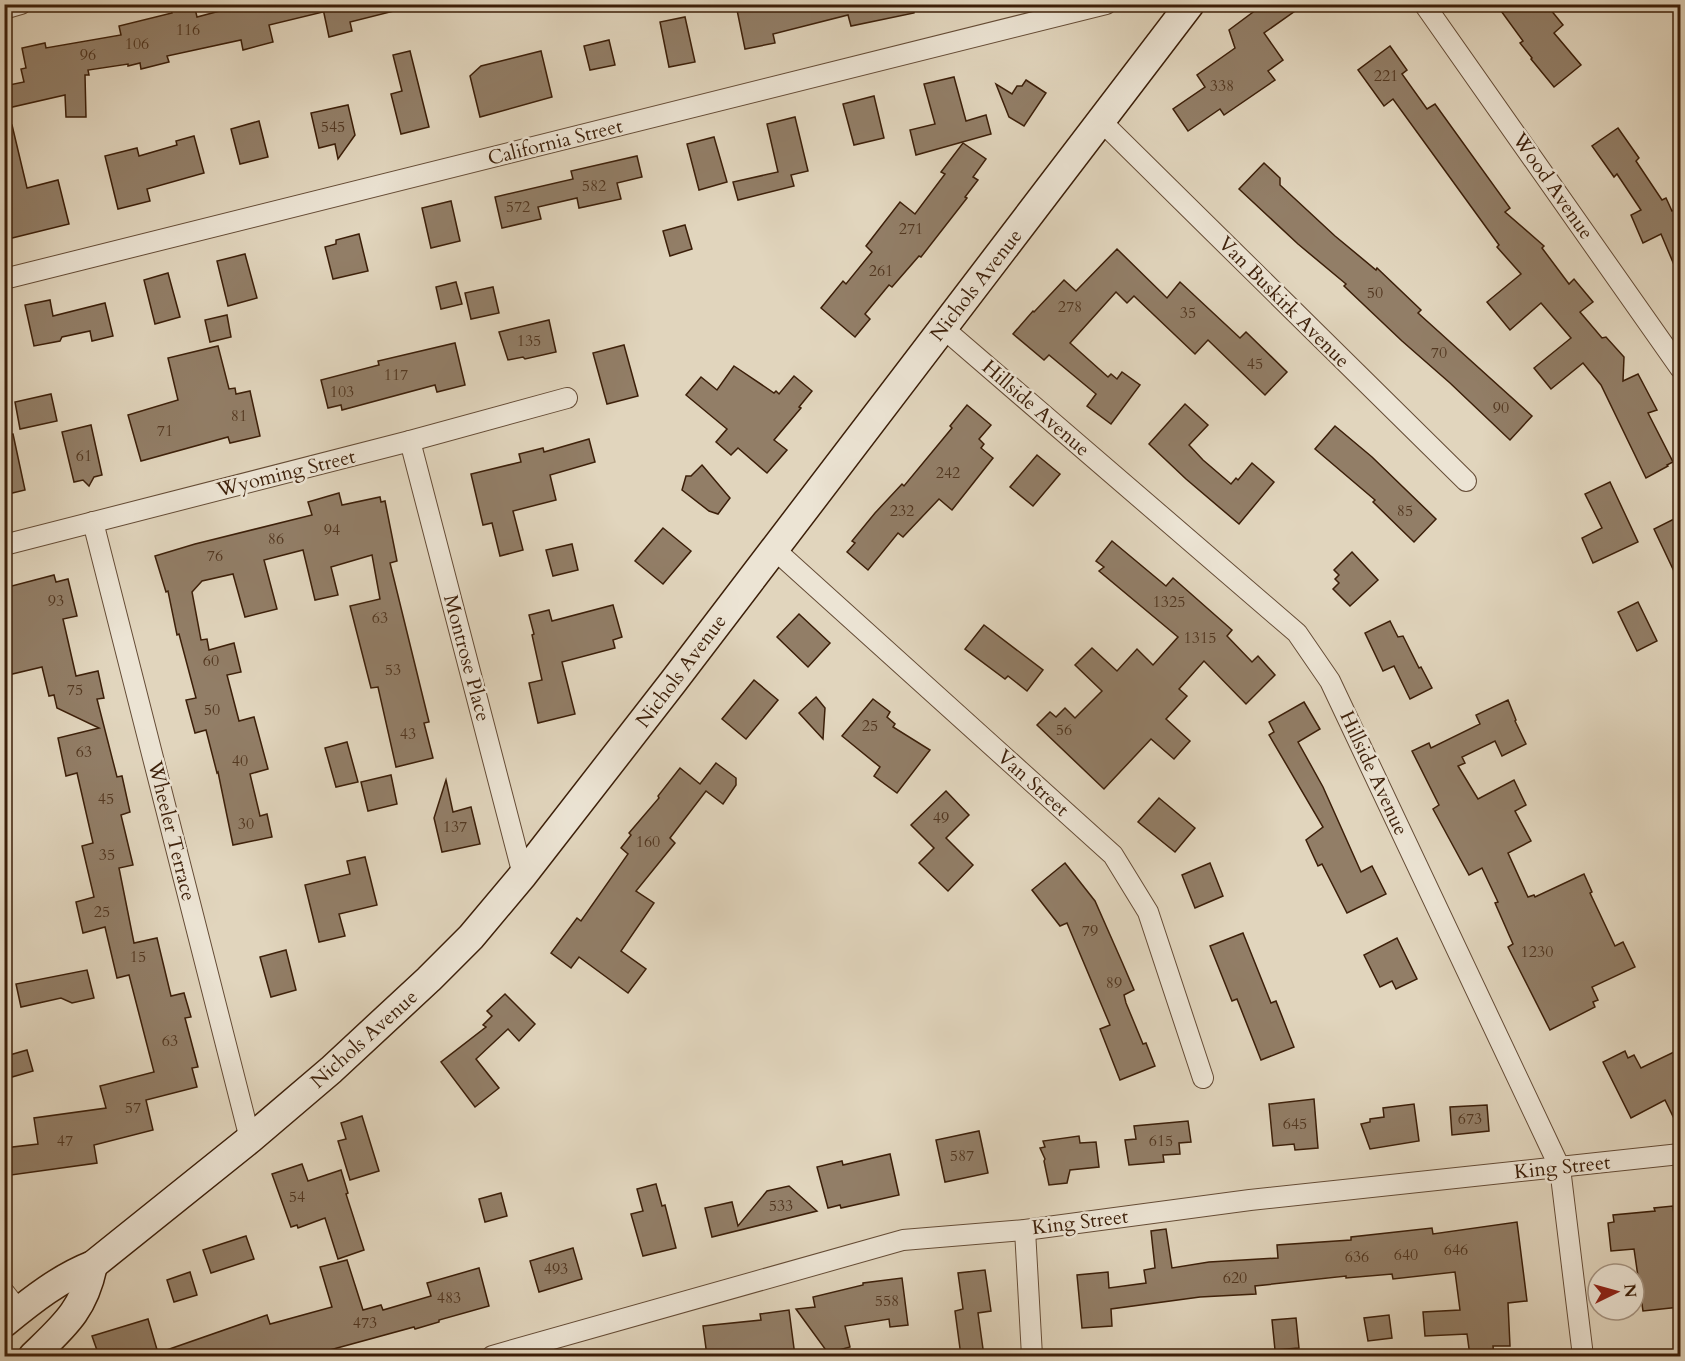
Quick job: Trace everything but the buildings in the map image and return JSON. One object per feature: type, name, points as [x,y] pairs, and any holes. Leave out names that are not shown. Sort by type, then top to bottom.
[{"type":"main road","name":"Nichols Avenue","points":[[9,1309],[72,1273],[93,1265],[250,1139],[339,1063],[471,937],[523,875],[1102,122],[1190,4]]},
{"type":"main road","points":[[33,1356],[76,1312],[90,1280],[93,1265]]},
{"type":"street","points":[[4,9],[21,4]]},
{"type":"street","name":"California Street","points":[[4,279],[1106,4]]},
{"type":"street","name":"Wood Avenue","points":[[1424,4],[1680,368]]},
{"type":"street","name":"Van Buskirk Avenue","points":[[1102,122],[1466,481]]},
{"type":"street","name":"Hillside Avenue","points":[[943,328],[1297,633],[1330,681],[1560,1168],[1583,1356]]},
{"type":"street","name":"Wyoming Street","points":[[4,545],[410,441],[567,398]]},
{"type":"street","name":"Montrose Place","points":[[410,441],[523,875]]},
{"type":"street","name":"Wheeler Terrace","points":[[93,522],[250,1139]]},
{"type":"street","name":"Van Street","points":[[774,549],[1113,855],[1148,912],[1203,1078]]},
{"type":"street","name":"King Street","points":[[492,1356],[903,1240],[1025,1230],[1250,1200],[1680,1154]]},
{"type":"street","points":[[1025,1230],[1032,1356]]}]
